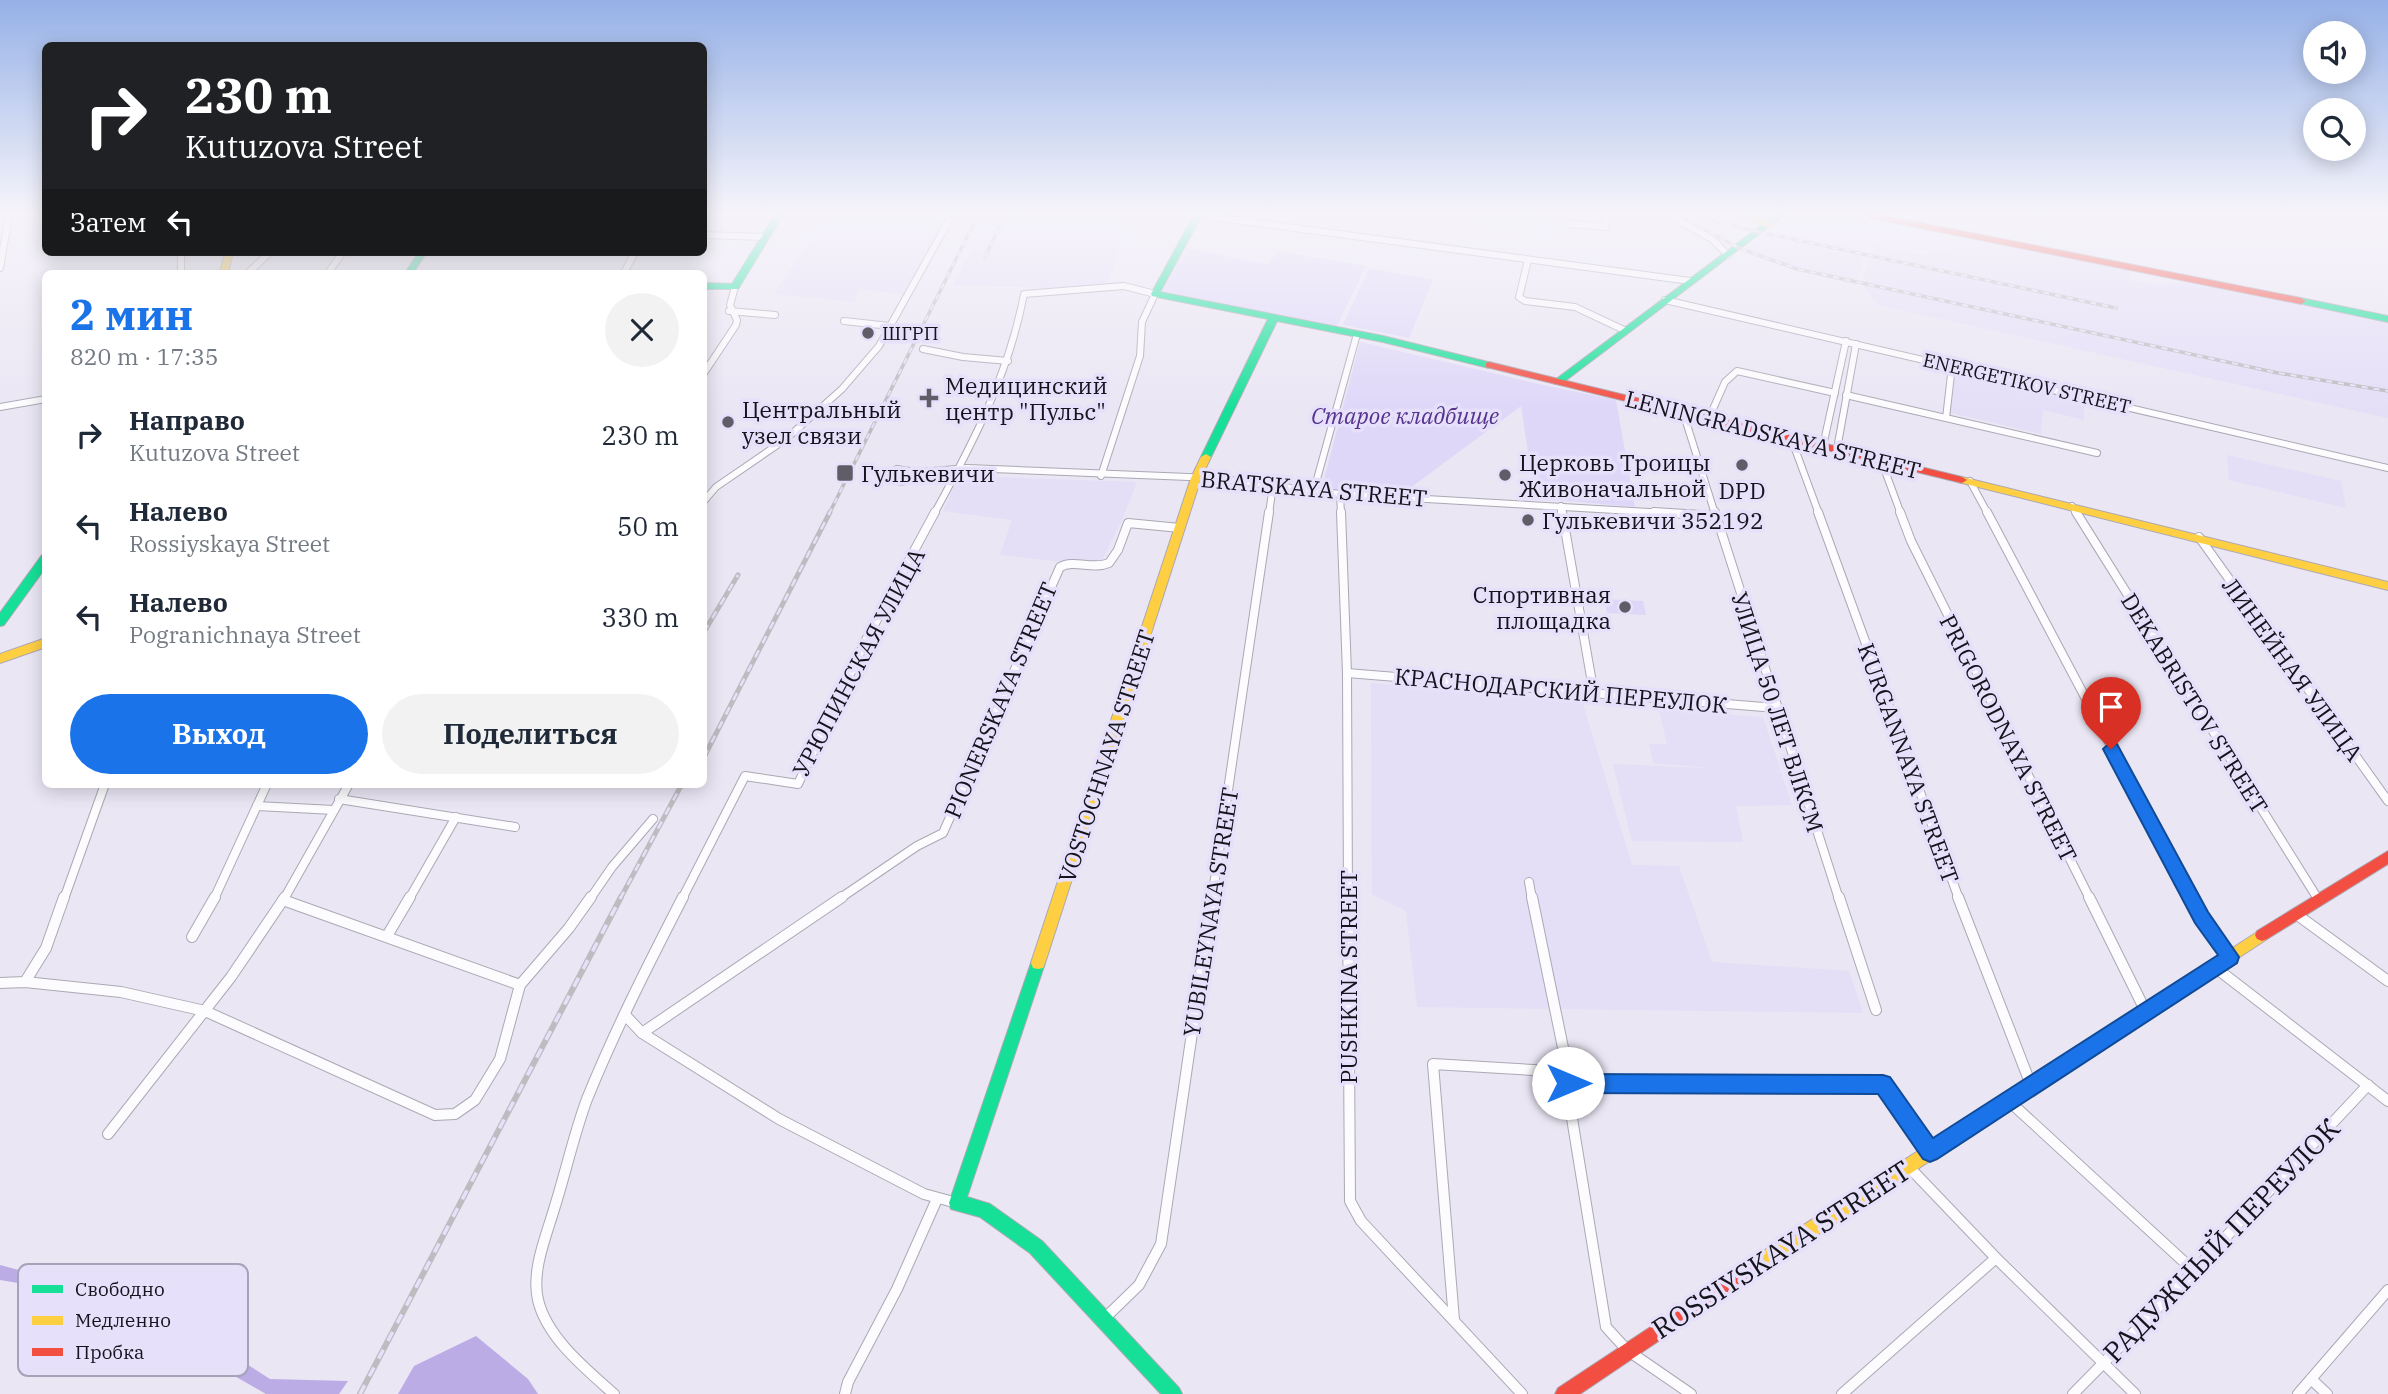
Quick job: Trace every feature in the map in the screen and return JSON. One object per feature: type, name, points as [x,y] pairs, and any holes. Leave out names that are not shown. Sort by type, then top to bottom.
[{"type":"street","points":[[729,311],[729,303],[739,280]]},
{"type":"street","points":[[707,498],[716,487],[798,429],[842,389],[879,346],[916,280]]},
{"type":"street","points":[[1101,476],[1140,356],[1142,323],[1163,280]]},
{"type":"street","points":[[1523,280],[1519,297],[1525,301],[1575,307],[1625,330]]},
{"type":"street","points":[[1683,280],[1690,281]]},
{"type":"street","points":[[2194,280],[2388,319]]},
{"type":"street","points":[[1558,382],[1690,281]]},
{"type":"street","points":[[707,286],[735,287]]},
{"type":"street","name":"УРЮПИНСКАЯ УЛИЦА","points":[[614,1394],[586,1370],[553,1329],[538,1300],[537,1281],[586,1103],[625,1015],[745,776],[798,784],[867,638],[974,441],[1008,360],[1024,294],[1124,286],[1155,294]]},
{"type":"street","name":"LENINGRADSKAYA STREET","points":[[1155,294],[1357,334],[2199,537],[2387,588]]},
{"type":"street","name":"ENERGETIKOV STREET","points":[[1665,300],[2388,468]]},
{"type":"street","points":[[729,311],[775,314]]},
{"type":"street","points":[[707,368],[736,325],[735,316],[729,311]]},
{"type":"street","name":"VOSTOCHNAYA STREET","points":[[957,1203],[1010,1052],[1196,478],[1274,317]]},
{"type":"street","points":[[844,321],[890,326]]},
{"type":"street","points":[[1314,490],[1357,334]]},
{"type":"street","points":[[1823,446],[1846,341]]},
{"type":"street","points":[[1837,449],[1856,344]]},
{"type":"street","points":[[923,349],[963,357],[1008,360]]},
{"type":"street","points":[[1946,418],[1952,366]]},
{"type":"street","points":[[1709,418],[1725,382],[1737,371],[1835,393]]},
{"type":"street","points":[[1846,395],[2097,453]]},
{"type":"street","points":[[0,407],[42,400]]},
{"type":"street","name":"УЛИЦА 50 ЛЕТ ВЛКСМ","points":[[1683,412],[1776,708],[1876,1010]]},
{"type":"street","name":"KURGANNAYA STREET","points":[[1791,438],[1965,915],[2031,1086]]},
{"type":"street","name":"PRIGORODNAYA STREET","points":[[1881,460],[1911,541],[2146,1013]]},
{"type":"street","name":"BRATSKAYA STREET","points":[[910,473],[959,469],[1196,478],[1340,494],[1717,516]]},
{"type":"street","points":[[1970,481],[2202,918],[2230,957]]},
{"type":"street","name":"YUBILEYNAYA STREET","points":[[1105,1318],[1139,1288],[1152,1268],[1161,1244],[1273,485]]},
{"type":"street","name":"PUSHKINA STREET","points":[[1340,494],[1347,673],[1350,1201],[1361,1221],[1522,1394]]},
{"type":"street","points":[[1560,506],[1594,694]]},
{"type":"street","name":"DEKABRISTOV STREET","points":[[2072,506],[2318,899]]},
{"type":"street","name":"PIONERSKAYA STREET","points":[[642,1033],[918,846],[943,833],[1059,567],[1065,564],[1099,568],[1108,566],[1115,559],[1128,523],[1180,528]]},
{"type":"street","name":"ЛИНЕЙНАЯ УЛИЦА","points":[[2199,537],[2388,801]]},
{"type":"street","points":[[0,622],[42,564]]},
{"type":"street","points":[[0,659],[42,643]]},
{"type":"street","name":"КРАСНОДАРСКИЙ ПЕРЕУЛОК","points":[[1347,673],[1776,708]]},
{"type":"street","points":[[25,982],[46,948],[104,788]]},
{"type":"street","points":[[192,937],[215,900],[265,788]]},
{"type":"street","points":[[108,1134],[205,1011],[283,900],[347,788]]},
{"type":"street","points":[[340,800],[514,827]]},
{"type":"street","points":[[257,806],[334,810]]},
{"type":"street","points":[[387,936],[456,817]]},
{"type":"street","points":[[0,984],[25,982],[121,992],[205,1011],[435,1115],[454,1114],[475,1100],[500,1059],[520,985],[569,928],[612,867],[653,819]]},
{"type":"street","name":"ROSSIYSKAYA STREET","points":[[1564,1394],[1908,1166],[2216,968],[2318,899],[2388,857]]},
{"type":"street","points":[[1530,882],[1568,1078],[1606,1327],[1627,1350],[1691,1394]]},
{"type":"street","points":[[283,900],[520,985]]},
{"type":"street","points":[[2297,914],[2388,981]]},
{"type":"street","points":[[2216,968],[2388,1101]]},
{"type":"street","points":[[625,1015],[642,1033],[779,1119],[937,1199],[984,1210],[1036,1247],[1173,1394]]},
{"type":"street","points":[[1454,1320],[1433,1064],[1568,1078],[1883,1084],[1930,1152]]},
{"type":"street","name":"РАДУЖНЫЙ ПЕРЕУЛОК","points":[[2073,1394],[2194,1271],[2368,1085]]},
{"type":"street","points":[[2009,1101],[2194,1271]]},
{"type":"street","points":[[1908,1166],[1996,1258],[2135,1394]]},
{"type":"street","points":[[845,1394],[848,1382],[897,1289],[937,1199]]},
{"type":"street","points":[[1842,1394],[1996,1258]]},
{"type":"street","points":[[2298,1394],[2388,1290]]},
{"type":"street","points":[[2311,1379],[2327,1394]]},
{"type":"shaded area","points":[[784,280],[911,280],[903,294],[860,290],[854,302],[774,294]]},
{"type":"shaded area","points":[[956,280],[1109,280],[1108,284],[1055,288],[953,285]]},
{"type":"shaded area","points":[[1836,280],[1857,280],[1856,285]]},
{"type":"shaded area","points":[[1863,280],[2131,280],[2158,285],[2184,282],[2388,322],[2388,418],[1878,305],[1862,284]]},
{"type":"shaded area","points":[[1955,370],[2084,399],[2084,420],[2043,410],[2041,434],[1951,413]]},
{"type":"shaded area","points":[[2227,455],[2341,481],[2346,508],[2229,480]]},
{"type":"shaded area","points":[[959,476],[1137,482],[1099,566],[1000,555],[1012,520],[943,511]]},
{"type":"shaded area","points":[[1371,683],[1582,701],[1632,865],[1679,866],[1712,962],[1849,971],[1863,1013],[1417,1007],[1406,911],[1372,894]]},
{"type":"shaded area","points":[[1659,710],[1763,717],[1781,771],[1774,772],[1781,772],[1792,805],[1736,806],[1743,842],[1632,841],[1613,764],[1724,769],[1653,763],[1649,744],[1667,744]]},
{"type":"shaded area","points":[[0,1265],[18,1270],[18,1283],[0,1280]]},
{"type":"shaded area","points":[[476,1336],[528,1379],[538,1394],[398,1394],[414,1366]]},
{"type":"shaded area","points":[[248,1365],[270,1379],[348,1381],[339,1394],[266,1394],[235,1376],[248,1376]]},
{"type":"green space","points":[[1168,280],[1359,280],[1337,326],[1162,291]]},
{"type":"green space","points":[[1364,280],[1433,280],[1409,338],[1343,325]]},
{"type":"green space","name":"Старое кладбище","points":[[1360,342],[1616,400],[1635,507],[1535,498],[1521,406],[1402,494],[1335,492],[1322,487]]},
{"type":"green space","name":"Спортивная площадка","points":[[1604,599],[1643,601],[1646,615],[1607,613]]},
{"type":"railway","points":[[830,512],[946,280]]},
{"type":"railway","points":[[1848,280],[2278,373],[2388,391]]},
{"type":"railway","points":[[1985,280],[2116,308]]},
{"type":"railway","points":[[707,751],[830,512]]},
{"type":"railway","points":[[707,627],[738,575]]},
{"type":"railway","points":[[620,899],[680,788]]},
{"type":"railway","points":[[360,1394],[621,897]]},
{"type":"traffic: fast","points":[[707,286],[735,287],[739,280]]},
{"type":"traffic: fast","points":[[1163,280],[1155,294],[1383,339],[1489,365]]},
{"type":"traffic: fast","points":[[1558,382],[1694,280]]},
{"type":"traffic: fast","points":[[2301,301],[2388,319]]},
{"type":"traffic: fast","points":[[1206,457],[1274,317]]},
{"type":"traffic: fast","points":[[0,622],[42,564]]},
{"type":"traffic: fast","points":[[1038,963],[957,1203],[984,1210],[1036,1247],[1173,1394]]},
{"type":"traffic: slow","points":[[1038,963],[1196,478],[1206,457]]},
{"type":"traffic: slow","points":[[1962,480],[2388,586]]},
{"type":"traffic: slow","points":[[0,659],[42,643]]},
{"type":"traffic: slow","points":[[1749,1270],[2262,935]]},
{"type":"traffic: jam","points":[[2196,280],[2301,301]]},
{"type":"traffic: jam","points":[[1489,365],[1962,480]]},
{"type":"traffic: jam","points":[[2262,935],[2388,857]]},
{"type":"traffic: jam","points":[[1564,1394],[1749,1270]]},
{"type":"place","name":"ШГРП","points":[[868,333]]},
{"type":"place","name":"Медицинский центр \"Пульс\"","points":[[929,398]]},
{"type":"place","name":"Центральный узел связи","points":[[728,422]]},
{"type":"place","name":"DPD","points":[[1742,465]]},
{"type":"place","name":"Гулькевичи","points":[[845,473]]},
{"type":"place","name":"Церковь Троицы Живоначальной","points":[[1505,475]]},
{"type":"place","name":"Гулькевичи 352192","points":[[1528,520]]},
{"type":"place","name":"Спортивная площадка","points":[[1625,607]]},
{"type":"route","points":[[1568,1083],[1883,1084],[1930,1152],[2230,957],[2202,918],[2111,749]]}]
